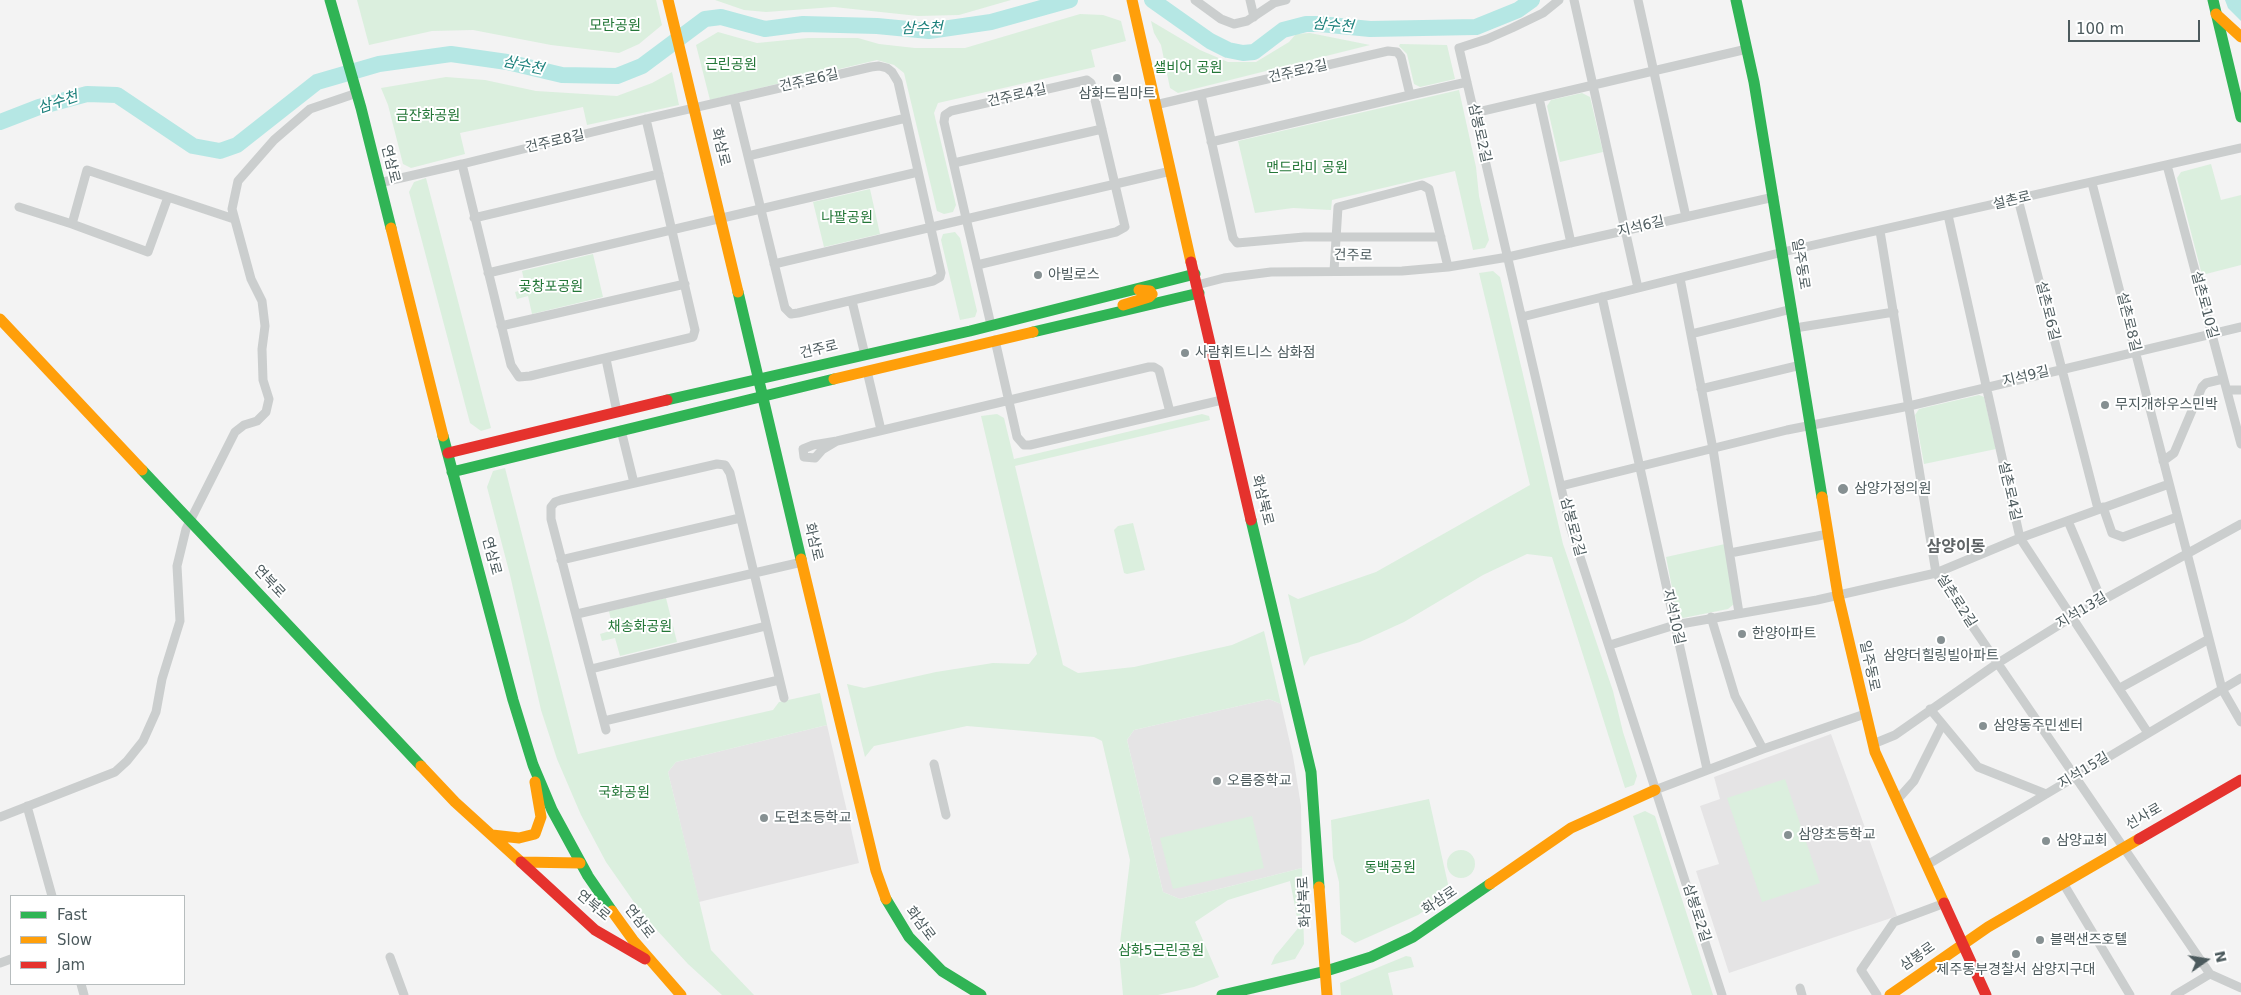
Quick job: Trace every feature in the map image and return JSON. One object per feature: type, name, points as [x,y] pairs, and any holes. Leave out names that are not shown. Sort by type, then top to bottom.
[{"type":"street","name":"연삼로","points":[[330,0],[356,90],[452,472],[513,700],[533,765],[552,810],[580,863],[610,909],[652,963],[680,995]]},
{"type":"street","name":"화삼로","points":[[668,0],[722,218],[876,871],[885,897],[909,937],[942,971],[981,995]]},
{"type":"street","name":"화삼북로","points":[[1132,0],[1222,400],[1282,644],[1311,772],[1327,995]]},
{"type":"street","points":[[1195,0],[1227,22],[1240,23],[1254,17],[1274,3],[1286,0]]},
{"type":"street","points":[[1250,0],[1254,17]]},
{"type":"street","name":"삼봉로2길","points":[[1559,0],[1543,12],[1512,28],[1459,48],[1561,486],[1581,561],[1610,645],[1722,995]]},
{"type":"street","points":[[1574,0],[1638,288]]},
{"type":"street","points":[[1638,0],[1686,217]]},
{"type":"street","name":"일주동로","points":[[1736,0],[1784,252],[1838,595],[1865,714],[1873,744],[1897,800],[1986,995]]},
{"type":"street","points":[[2214,6],[2241,37]]},
{"type":"street","points":[[2214,6],[2241,117]]},
{"type":"street","points":[[1474,113],[1747,50]]},
{"type":"street","name":"건주로2길","points":[[1155,105],[1391,51],[1397,52],[1401,57],[1410,95]]},
{"type":"street","name":"건주로6길","points":[[878,66],[887,68],[895,76],[906,118],[941,273],[938,280],[791,314],[785,308],[734,99],[878,66]]},
{"type":"street","name":"건주로4길","points":[[977,265],[1121,230],[1125,224],[1091,83],[1087,80],[947,113],[944,122],[954,163],[966,218],[991,325]]},
{"type":"street","points":[[1211,142],[1467,82]]},
{"type":"street","points":[[0,817],[115,772],[127,762],[143,741],[156,712],[162,679],[180,621],[177,566],[186,529],[235,432],[244,425],[257,421],[266,412],[268,399],[263,380],[262,349],[265,326],[262,301],[251,279],[232,209],[238,181],[274,140],[310,109],[356,90]]},
{"type":"street","points":[[1201,96],[1233,238],[1237,242],[1295,237],[1441,237]]},
{"type":"street","points":[[1539,98],[1571,243]]},
{"type":"street","name":"건주로8길","points":[[379,183],[734,99]]},
{"type":"street","points":[[748,156],[906,118]]},
{"type":"street","points":[[462,164],[511,365],[519,377],[606,359],[693,337],[695,330],[646,120]]},
{"type":"street","points":[[954,163],[1102,129]]},
{"type":"street","name":"설촌로","points":[[1522,317],[1784,252],[2241,148]]},
{"type":"street","name":"설촌로10길","points":[[2167,165],[2241,444]]},
{"type":"street","points":[[72,224],[87,170],[234,219]]},
{"type":"street","points":[[774,264],[1171,171]]},
{"type":"street","points":[[488,273],[918,172]]},
{"type":"street","points":[[474,218],[659,174]]},
{"type":"street","name":"설촌로8길","points":[[2092,182],[2222,689],[2241,722]]},
{"type":"street","points":[[1334,271],[1337,211],[1340,206],[1422,185],[1429,189],[1448,268]]},
{"type":"street","points":[[19,207],[148,252],[168,197]]},
{"type":"street","name":"지석6길","points":[[1508,257],[1774,197]]},
{"type":"street","name":"설촌로6길","points":[[2018,199],[2061,368],[2101,508],[2112,532],[2123,537],[2177,517]]},
{"type":"street","name":"설촌로4길","points":[[1948,215],[2020,538],[2148,733]]},
{"type":"street","name":"설촌로2길","points":[[1880,230],[1936,573],[2210,974]]},
{"type":"street","name":"건주로","points":[[448,453],[759,378],[991,325],[1130,290],[1197,284],[1256,273],[1299,270],[1411,271],[1448,268],[1508,257]]},
{"type":"street","points":[[1680,278],[1713,449],[1739,612]]},
{"type":"street","points":[[501,326],[685,284]]},
{"type":"street","name":"건주로","points":[[452,472],[1097,317],[1197,284]]},
{"type":"street","points":[[1097,317],[1131,301],[1149,297],[1152,294],[1146,290],[1130,290]]},
{"type":"street","name":"지석10길","points":[[1602,297],[1707,769]]},
{"type":"street","points":[[852,301],[865,355]]},
{"type":"street","points":[[1691,334],[1792,309]]},
{"type":"street","points":[[1795,328],[1894,312]]},
{"type":"street","name":"연북로","points":[[0,319],[455,802],[595,930],[652,963]]},
{"type":"street","name":"지석9길","points":[[1811,426],[1909,406],[2061,368],[2241,327]]},
{"type":"street","points":[[995,340],[1019,441],[1027,445],[1222,400]]},
{"type":"street","points":[[606,359],[617,412]]},
{"type":"street","points":[[1701,389],[1801,365]]},
{"type":"street","points":[[837,441],[1154,367],[1160,370],[1170,412]]},
{"type":"street","points":[[867,371],[881,430]]},
{"type":"street","points":[[2163,461],[2174,453],[2202,387],[2206,383],[2223,379]]},
{"type":"street","points":[[2227,390],[2241,390]]},
{"type":"street","points":[[1561,486],[1811,426]]},
{"type":"street","points":[[621,430],[634,483]]},
{"type":"street","points":[[779,680],[605,725],[550,514],[552,504],[634,483],[723,464],[730,473],[784,698]]},
{"type":"street","points":[[1610,645],[1674,625],[1838,595],[1936,573],[2020,538],[2169,484]]},
{"type":"street","points":[[562,560],[740,518]]},
{"type":"street","points":[[2068,521],[2101,599]]},
{"type":"street","name":"지석13길","points":[[1873,744],[1895,734],[1998,663],[2101,599],[2241,524]]},
{"type":"street","points":[[1730,553],[1828,534]]},
{"type":"street","points":[[577,614],[802,562]]},
{"type":"street","points":[[1711,617],[1736,696],[1763,749]]},
{"type":"street","points":[[591,669],[766,626]]},
{"type":"street","points":[[2120,688],[2209,639]]},
{"type":"street","name":"지석15길","points":[[1927,865],[2241,678]]},
{"type":"street","points":[[1930,709],[1978,767],[2046,794]]},
{"type":"street","points":[[1656,790],[1707,769],[1865,714]]},
{"type":"street","points":[[1897,800],[1914,781],[1942,725]]},
{"type":"street","points":[[934,764],[946,815]]},
{"type":"street","points":[[492,835],[519,838],[535,834],[542,817],[533,765]]},
{"type":"street","name":"선사로","points":[[1963,943],[2123,847],[2241,780]]},
{"type":"street","name":"화삼로","points":[[1222,995],[1326,971],[1371,957],[1413,937],[1571,828],[1656,790]]},
{"type":"street","points":[[27,806],[52,895]]},
{"type":"street","points":[[521,862],[580,863]]},
{"type":"street","points":[[2063,883],[2130,995]]},
{"type":"street","points":[[1876,995],[1861,970],[1894,922],[1944,903]]},
{"type":"street","name":"삼봉로","points":[[1890,995],[1963,943]]},
{"type":"street","points":[[390,957],[404,995]]},
{"type":"street","points":[[2175,995],[2210,974],[2241,988]]},
{"type":"shaded area","name":"오름중학교","points":[[1269,699],[1281,704],[1293,756],[1301,806],[1302,868],[1180,899],[1163,892],[1127,740],[1134,730]]},
{"type":"shaded area","name":"도련초등학교","points":[[827,725],[859,863],[699,902],[668,772],[676,762]]},
{"type":"shaded area","name":"삼양초등학교","points":[[1831,734],[1897,916],[1729,973],[1696,871],[1719,864],[1700,806],[1720,799],[1714,777]]},
{"type":"green space","name":"모란공원","points":[[357,0],[656,0],[662,25],[639,44],[619,53],[551,45],[473,30],[432,31],[369,45]]},
{"type":"green space","points":[[715,0],[1011,0],[959,15],[918,16],[834,7],[766,12],[744,10]]},
{"type":"green space","name":"근린공원","points":[[1080,14],[1103,15],[1121,21],[1126,41],[1091,50],[1095,67],[938,103],[934,113],[956,205],[953,212],[944,214],[937,211],[904,73],[894,65],[877,60],[710,100],[696,45],[718,32],[757,43],[808,38],[858,38],[879,44],[915,48],[965,48]]},
{"type":"green space","name":"샐비어 공원","points":[[1151,21],[1200,50],[1228,62],[1256,62],[1289,42],[1296,34],[1310,33],[1370,45],[1178,93],[1170,88],[1161,45],[1154,33]]},
{"type":"green space","points":[[1400,44],[1447,45],[1455,79],[1420,87],[1414,84],[1407,54],[1399,46]]},
{"type":"green space","name":"금잔화공원","points":[[672,72],[679,105],[587,125],[583,107],[460,133],[465,154],[411,168],[403,164],[388,105],[381,88],[446,77],[485,80],[536,91],[617,96],[652,83]]},
{"type":"green space","name":"맨드라미 공원","points":[[1459,90],[1476,167],[1479,196],[1489,240],[1485,248],[1473,250],[1455,171],[1332,200],[1331,210],[1293,208],[1255,213],[1238,141]]},
{"type":"green space","points":[[1582,93],[1590,97],[1603,152],[1560,162],[1547,106],[1551,100]]},
{"type":"green space","points":[[2211,164],[2221,200],[2241,195],[2241,265],[2202,275],[2177,178],[2181,172]]},
{"type":"green space","points":[[426,178],[491,428],[481,431],[470,423],[409,192],[414,182]]},
{"type":"green space","name":"나팔공원","points":[[870,189],[880,234],[824,247],[813,202]]},
{"type":"green space","points":[[955,232],[960,238],[977,311],[975,317],[960,320],[941,240],[943,234]]},
{"type":"green space","name":"곶창포공원","points":[[593,254],[603,297],[532,314],[528,296],[517,299],[515,292],[526,289],[522,271]]},
{"type":"green space","points":[[1493,271],[1500,277],[1563,544],[1613,691],[1623,732],[1637,776],[1634,785],[1625,788],[1552,557],[1527,554],[1483,575],[1404,622],[1360,642],[1310,657],[1304,666],[1288,594],[1298,599],[1376,572],[1530,485],[1479,273]]},
{"type":"green space","points":[[1979,395],[1984,397],[1996,449],[1924,464],[1915,415],[1919,409]]},
{"type":"green space","name":"삼화5근린공원","points":[[997,414],[1004,418],[1014,459],[1202,414],[1209,416],[1210,420],[1015,466],[1063,665],[1078,673],[1134,667],[1232,645],[1264,631],[1281,704],[1269,699],[1134,730],[1127,740],[1163,892],[1180,899],[1302,868],[1304,944],[1295,959],[1271,965],[1275,956],[1299,927],[1290,881],[1228,900],[1195,922],[1219,977],[1194,987],[1158,995],[1123,995],[1119,951],[1130,860],[1102,741],[1094,737],[967,726],[874,746],[865,757],[847,684],[864,688],[936,672],[993,663],[1029,664],[1037,654],[981,416]]},
{"type":"green space","name":"국화공원","points":[[505,468],[578,754],[773,710],[779,702],[820,693],[827,725],[676,762],[668,772],[711,950],[754,995],[722,995],[688,964],[643,915],[606,862],[581,815],[557,759],[541,710],[510,575],[487,487],[493,471]]},
{"type":"green space","points":[[1133,523],[1145,570],[1127,574],[1124,573],[1114,530],[1118,526]]},
{"type":"green space","points":[[1725,544],[1734,604],[1728,609],[1683,618],[1677,613],[1666,557]]},
{"type":"green space","name":"채송화공원","points":[[666,598],[677,642],[620,656],[615,638],[602,641],[600,634],[613,630],[609,611]]},
{"type":"green space","points":[[1785,779],[1820,883],[1762,902],[1727,798]]},
{"type":"green space","name":"동백공원","points":[[1429,799],[1450,893],[1418,915],[1355,943],[1341,934],[1339,882],[1333,858],[1331,820]]},
{"type":"green space","points":[[1645,811],[1655,816],[1713,995],[1692,995],[1633,816]]},
{"type":"green space","points":[[1252,816],[1264,868],[1173,889],[1160,838]]},
{"type":"green space","points":[[1461,850],[1471,854],[1475,864],[1471,874],[1461,878],[1451,874],[1447,864],[1451,854]]},
{"type":"green space","points":[[1406,956],[1411,957],[1414,967],[1388,973],[1393,995],[1341,995],[1340,983]]},
{"type":"water","points":[[2225,0],[2241,0],[2241,21],[2228,8]]},
{"type":"waterway","name":"삼수천","points":[[0,122],[39,107],[87,94],[117,95],[193,146],[220,151],[237,145],[317,82],[379,64],[451,54],[507,62],[562,75],[617,76],[642,66],[705,19],[721,17],[765,29],[803,24],[877,26],[929,31],[991,22],[1070,0]]},
{"type":"waterway","name":"삼수천","points":[[1152,0],[1210,41],[1228,50],[1243,53],[1254,52],[1283,30],[1306,24],[1370,29],[1476,27],[1518,10],[1532,0]]},
{"type":"traffic: fast","points":[[330,0],[361,108],[391,228]]},
{"type":"traffic: fast","points":[[1736,0],[1754,82],[1822,497]]},
{"type":"traffic: fast","points":[[2213,0],[2241,117]]},
{"type":"traffic: fast","points":[[667,400],[970,331],[1195,274]]},
{"type":"traffic: fast","points":[[738,292],[801,559]]},
{"type":"traffic: fast","points":[[1033,332],[1199,293]]},
{"type":"traffic: fast","points":[[452,472],[834,379]]},
{"type":"traffic: fast","points":[[443,436],[513,700],[533,765],[552,810],[588,876],[612,911]]},
{"type":"traffic: fast","points":[[142,470],[421,766]]},
{"type":"traffic: fast","points":[[1251,520],[1311,772],[1319,887]]},
{"type":"traffic: fast","points":[[1222,995],[1326,971],[1371,957],[1413,937],[1490,884]]},
{"type":"traffic: fast","points":[[886,899],[909,937],[942,971],[981,995]]},
{"type":"traffic: slow","points":[[668,0],[738,292]]},
{"type":"traffic: slow","points":[[1132,0],[1191,262]]},
{"type":"traffic: slow","points":[[2216,14],[2241,37]]},
{"type":"traffic: slow","points":[[391,228],[443,436]]},
{"type":"traffic: slow","points":[[1123,305],[1149,297],[1152,294],[1150,291],[1139,290]]},
{"type":"traffic: slow","points":[[0,319],[142,470]]},
{"type":"traffic: slow","points":[[834,379],[1033,332]]},
{"type":"traffic: slow","points":[[1822,497],[1838,595],[1875,752],[1944,903]]},
{"type":"traffic: slow","points":[[801,559],[876,871],[886,899]]},
{"type":"traffic: slow","points":[[421,766],[455,802],[521,862],[580,863]]},
{"type":"traffic: slow","points":[[492,835],[519,838],[535,834],[541,817],[535,782]]},
{"type":"traffic: slow","points":[[1490,884],[1571,828],[1655,790]]},
{"type":"traffic: slow","points":[[1890,995],[1988,927],[2139,839]]},
{"type":"traffic: slow","points":[[1319,887],[1327,995]]},
{"type":"traffic: slow","points":[[612,911],[633,940],[681,995]]},
{"type":"traffic: jam","points":[[1191,262],[1251,520]]},
{"type":"traffic: jam","points":[[448,453],[667,400]]},
{"type":"traffic: jam","points":[[2139,839],[2241,780]]},
{"type":"traffic: jam","points":[[521,862],[595,930],[645,959]]},
{"type":"traffic: jam","points":[[1944,903],[1986,995]]},
{"type":"place","name":"삼화드림마트","points":[[1117,78]]},
{"type":"place","name":"아빌로스","points":[[1038,275]]},
{"type":"place","name":"사람휘트니스 삼화점","points":[[1185,353]]},
{"type":"place","name":"무지개하우스민박","points":[[2105,405]]},
{"type":"place","name":"삼양가정의원","points":[[1843,489]]},
{"type":"place","name":"한양아파트","points":[[1742,634]]},
{"type":"place","name":"삼양더힐링빌아파트","points":[[1941,640]]},
{"type":"place","name":"삼양동주민센터","points":[[1983,726]]},
{"type":"place","name":"오름중학교","points":[[1217,781]]},
{"type":"place","name":"도련초등학교","points":[[764,818]]},
{"type":"place","name":"삼양초등학교","points":[[1788,835]]},
{"type":"place","name":"삼양교회","points":[[2046,841]]},
{"type":"place","name":"블랙샌즈호텔","points":[[2040,940]]},
{"type":"place","name":"제주동부경찰서 삼양지구대","points":[[2016,954]]},
{"type":"district","name":"삼양이동","points":[[1956,548]]}]
